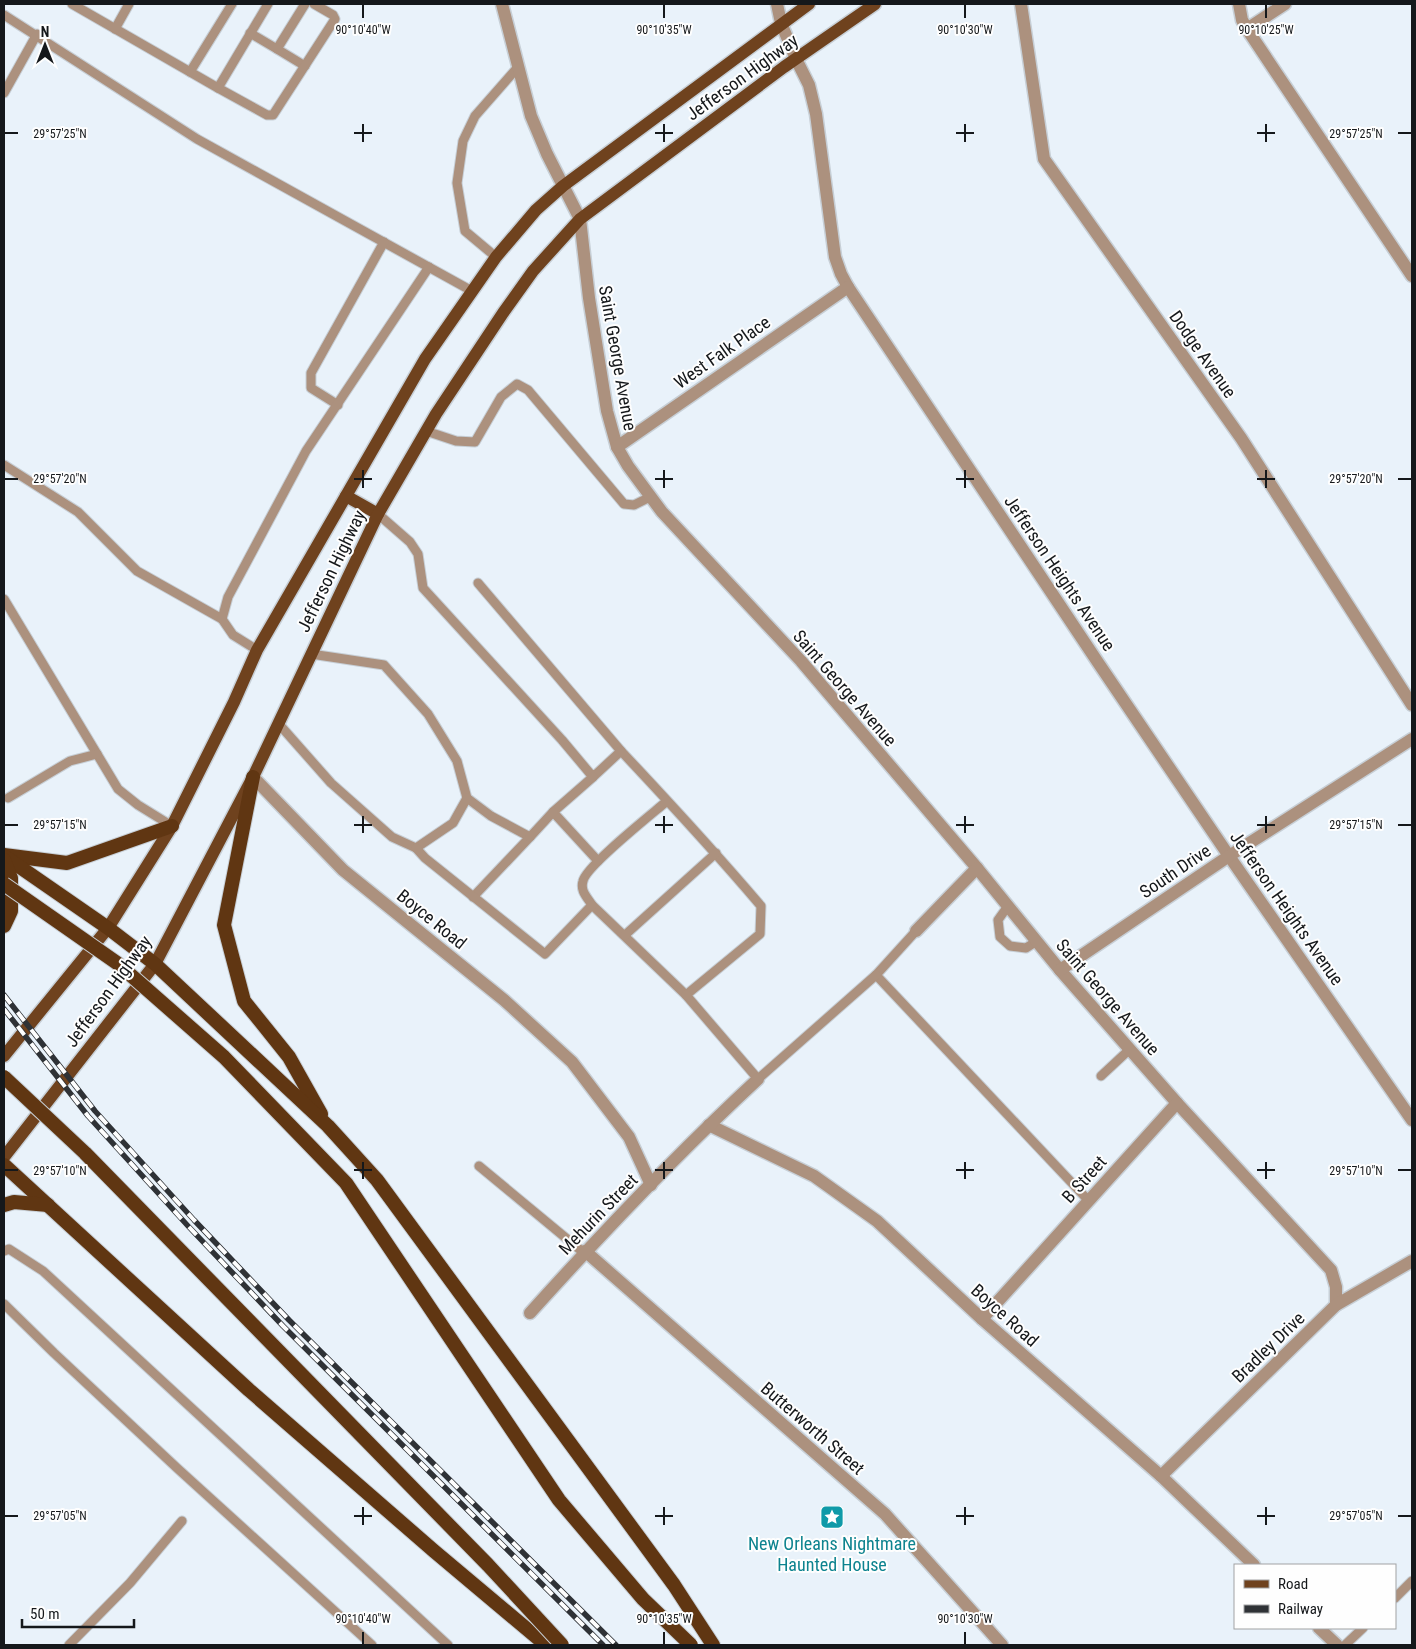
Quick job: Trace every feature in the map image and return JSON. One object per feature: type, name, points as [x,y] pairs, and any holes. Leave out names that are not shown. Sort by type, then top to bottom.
[{"type":"highway","points":[[253,777],[224,925],[244,1001],[289,1057],[328,1126]]},
{"type":"highway","points":[[4,855],[67,863],[172,826]]},
{"type":"highway","points":[[4,855],[108,928],[155,964],[328,1126],[377,1180],[674,1585],[713,1645]]},
{"type":"highway","points":[[4,860],[11,878],[11,911],[4,926]]},
{"type":"highway","points":[[4,884],[116,963],[224,1057],[346,1183],[559,1500],[643,1599],[691,1645]]},
{"type":"highway","points":[[4,1077],[85,1153],[488,1566],[562,1645]]},
{"type":"highway","points":[[4,1166],[249,1390],[434,1551],[546,1645]]},
{"type":"highway","points":[[4,1205],[14,1202],[48,1205]]},
{"type":"main road","name":"Jefferson Highway","points":[[4,1056],[108,928],[172,826],[234,702],[257,650],[425,359],[496,256],[536,210],[563,186],[809,4]]},
{"type":"main road","name":"Jefferson Highway","points":[[4,1157],[155,964],[253,777],[378,514],[426,431],[502,313],[533,271],[580,219],[648,166],[875,4]]},
{"type":"main road","points":[[346,496],[378,514]]},
{"type":"street","name":"Saint George Avenue","points":[[502,4],[531,116],[546,154],[580,219],[589,298],[607,411],[617,447],[628,466],[662,512],[800,662],[977,868],[1060,970],[1177,1103],[1331,1270],[1336,1287],[1336,1305]]},
{"type":"street","name":"Jefferson Heights Avenue","points":[[777,4],[796,59],[810,85],[816,114],[835,257],[848,287],[1099,664],[1412,1120]]},
{"type":"street","name":"Dodge Avenue","points":[[1021,4],[1044,159],[1240,438],[1412,705]]},
{"type":"street","points":[[1239,4],[1242,20],[1247,28],[1412,276]]},
{"type":"street","points":[[1247,28],[1286,4]]},
{"type":"street","name":"West Falk Place","points":[[617,447],[848,287]]},
{"type":"street","name":"South Drive","points":[[1060,970],[1229,856],[1412,739]]},
{"type":"street","name":"Boyce Road","points":[[253,777],[343,870],[504,1000],[572,1062],[629,1137],[651,1185]]},
{"type":"street","points":[[916,931],[977,868]]},
{"type":"street","name":"Mehurin Street","points":[[530,1313],[584,1252],[709,1125],[758,1079]]},
{"type":"street","name":"B Street","points":[[982,1319],[1177,1103]]},
{"type":"street","name":"Boyce Road","points":[[709,1125],[814,1176],[877,1221],[982,1319],[1161,1476],[1253,1564]]},
{"type":"street","name":"Butterworth Street","points":[[584,1252],[885,1514],[1002,1645]]},
{"type":"street","name":"Bradley Drive","points":[[1161,1476],[1336,1305],[1412,1261]]},
{"type":"street","points":[[1320,1629],[1337,1645]]},
{"type":"lane","points":[[72,4],[267,115],[273,115],[335,19],[333,15],[314,4]]},
{"type":"lane","points":[[114,28],[129,4]]},
{"type":"lane","points":[[190,72],[232,4]]},
{"type":"lane","points":[[218,88],[268,4]]},
{"type":"lane","points":[[277,49],[305,4]]},
{"type":"lane","points":[[4,15],[197,139],[472,291]]},
{"type":"lane","points":[[4,93],[7,81],[36,34]]},
{"type":"lane","points":[[250,34],[305,66]]},
{"type":"lane","points":[[496,256],[465,231],[457,183],[463,141],[475,116],[518,67]]},
{"type":"lane","points":[[338,405],[311,388],[311,373],[384,242]]},
{"type":"lane","points":[[222,619],[228,597],[306,451],[429,267]]},
{"type":"lane","points":[[426,431],[456,441],[475,442],[501,397],[517,384],[528,390],[624,504],[634,505],[650,497]]},
{"type":"lane","points":[[4,465],[78,512],[137,571],[222,619],[233,635],[257,650]]},
{"type":"lane","points":[[378,514],[410,542],[418,554],[423,588],[562,740],[593,777]]},
{"type":"lane","points":[[478,583],[621,751],[716,853],[761,906],[760,934],[686,996]]},
{"type":"lane","points":[[4,599],[118,789],[138,805],[172,826]]},
{"type":"lane","points":[[311,654],[384,665],[428,714],[458,761],[467,798],[491,816],[530,837]]},
{"type":"lane","points":[[278,723],[331,783],[392,837],[416,848],[425,858],[545,954],[592,905]]},
{"type":"lane","points":[[473,897],[553,812],[621,751]]},
{"type":"lane","points":[[8,798],[70,761],[97,754]]},
{"type":"lane","points":[[416,848],[453,822],[467,798]]},
{"type":"lane","points":[[668,801],[598,861],[583,879],[582,890],[592,905],[686,996],[758,1079],[876,975],[916,931]]},
{"type":"lane","points":[[553,812],[598,861]]},
{"type":"lane","points":[[624,935],[716,853]]},
{"type":"lane","points":[[1008,906],[998,920],[1000,937],[1010,946],[1026,948],[1037,942]]},
{"type":"lane","points":[[876,975],[1088,1200]]},
{"type":"lane","points":[[1101,1076],[1130,1049]]},
{"type":"lane","points":[[479,1166],[584,1252]]},
{"type":"lane","points":[[4,1251],[9,1249],[43,1271],[448,1645]]},
{"type":"lane","points":[[4,1304],[54,1353],[372,1645]]},
{"type":"lane","points":[[69,1645],[130,1583],[182,1521]]},
{"type":"lane","points":[[1396,1597],[1412,1581]]},
{"type":"lane","points":[[1345,1645],[1362,1629]]},
{"type":"railway","points":[[4,995],[95,1111],[194,1220],[289,1320],[616,1645]]},
{"type":"railway","points":[[4,1009],[88,1116],[188,1226],[283,1326],[603,1645]]},
{"type":"place","name":"New Orleans Nightmare Haunted House","points":[[832,1517]]}]
